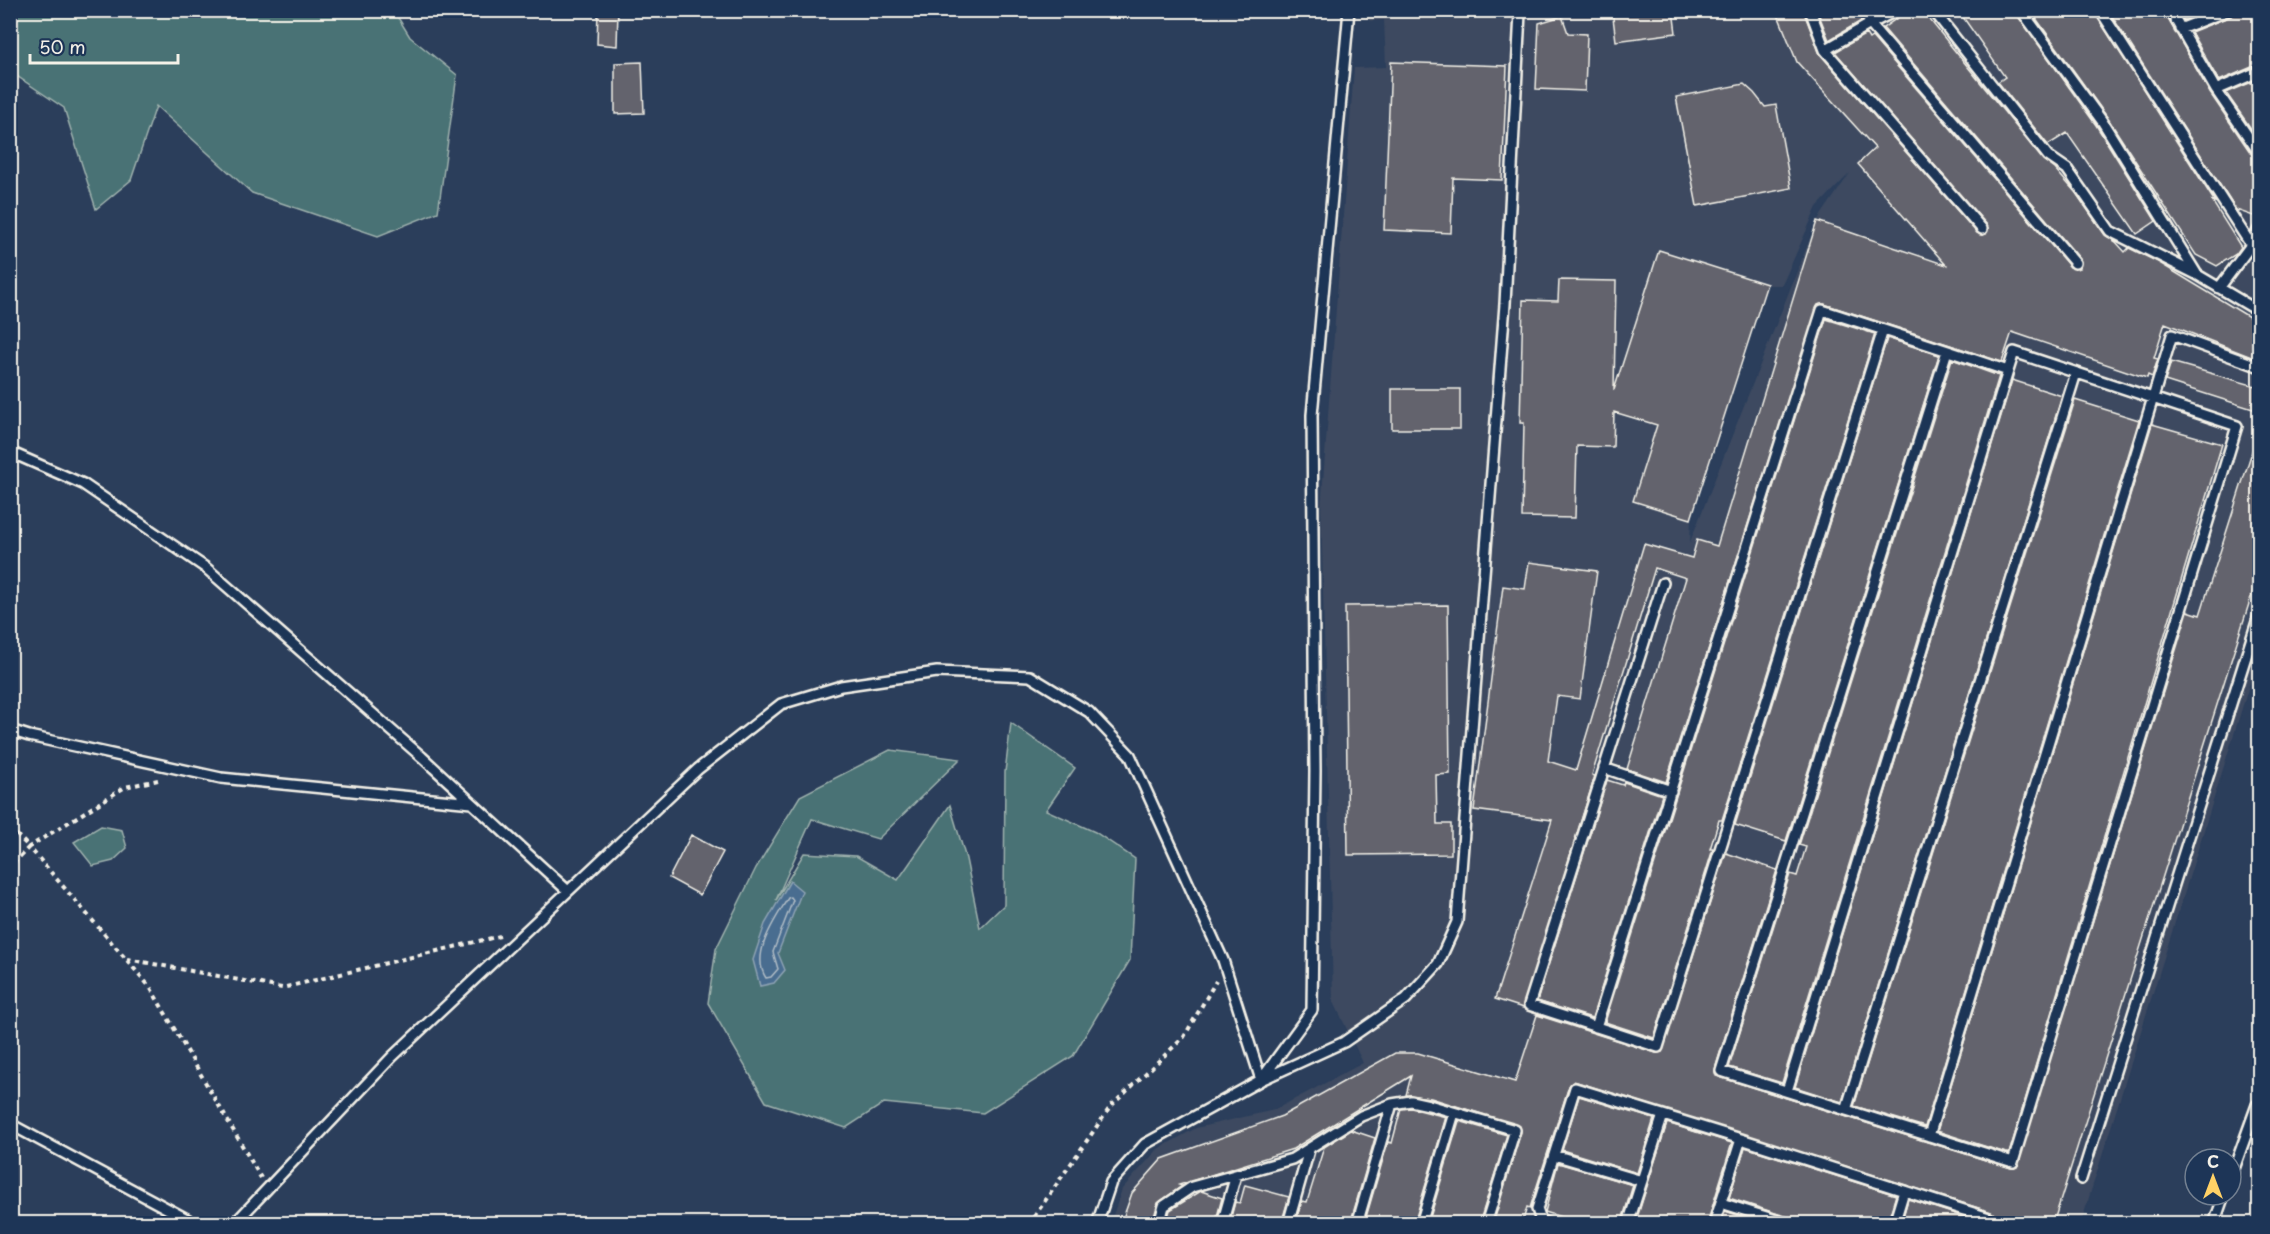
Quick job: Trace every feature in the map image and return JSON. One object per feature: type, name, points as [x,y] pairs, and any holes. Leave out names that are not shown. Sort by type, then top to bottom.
[{"type":"lane","points":[[1261,1080],[1312,1010],[1315,759],[1312,415],[1349,10]]},
{"type":"lane","points":[[1810,10],[1825,50],[1982,229]]},
{"type":"lane","points":[[1865,10],[1870,24],[2075,263]]},
{"type":"lane","points":[[1825,50],[1898,10]]},
{"type":"lane","points":[[1933,10],[2048,156],[2067,169],[2110,231],[2196,274],[2259,312]]},
{"type":"lane","points":[[2021,10],[2102,121],[2196,274]]},
{"type":"lane","points":[[2100,10],[2251,245]]},
{"type":"lane","points":[[2169,10],[2216,90],[2259,154]]},
{"type":"lane","points":[[2181,29],[2229,10]]},
{"type":"lane","points":[[1096,1224],[1111,1182],[1145,1143],[1261,1080],[1344,1042],[1406,999],[1438,964],[1457,922],[1505,304],[1520,13]]},
{"type":"lane","points":[[2216,90],[2259,71]]},
{"type":"lane","points":[[2219,288],[2251,245],[2259,227]]},
{"type":"lane","points":[[1596,1027],[1822,310],[2008,370]]},
{"type":"lane","points":[[1663,583],[1529,1005],[1658,1047],[1883,330]]},
{"type":"lane","points":[[1929,1136],[2172,335],[2259,367]]},
{"type":"lane","points":[[1787,1091],[2014,352],[2236,426],[2013,1162],[1721,1071],[1947,351]]},
{"type":"lane","points":[[1846,1110],[2076,372]]},
{"type":"lane","points":[[10,452],[83,484],[206,568],[568,891]]},
{"type":"lane","points":[[2081,1179],[2259,612]]},
{"type":"lane","points":[[234,1224],[392,1057],[698,769],[781,704],[841,686],[937,672],[1030,676],[1089,712],[1130,755],[1225,964],[1261,1080]]},
{"type":"lane","points":[[10,730],[221,778],[472,803]]},
{"type":"lane","points":[[1604,768],[1671,791]]},
{"type":"lane","points":[[1543,1223],[1537,1209],[1575,1088],[1989,1218],[1987,1224]]},
{"type":"lane","points":[[1159,1224],[1164,1206],[1177,1195],[1192,1187],[1292,1159],[1361,1116],[1392,1104],[1411,1101],[1515,1130],[1486,1224]]},
{"type":"lane","points":[[1357,1224],[1392,1104]]},
{"type":"lane","points":[[2242,1147],[2257,1105]]},
{"type":"lane","points":[[1421,1224],[1454,1113]]},
{"type":"lane","points":[[1628,1224],[1663,1115]]},
{"type":"lane","points":[[10,1124],[196,1224]]},
{"type":"lane","points":[[1714,1224],[1741,1139]]},
{"type":"lane","points":[[1288,1224],[1309,1150]]},
{"type":"lane","points":[[1554,1155],[1642,1181]]},
{"type":"lane","points":[[1222,1224],[1236,1175]]},
{"type":"lane","points":[[1894,1224],[1904,1191]]},
{"type":"lane","points":[[1721,1203],[1789,1224]]},
{"type":"lane","points":[[2214,1224],[2220,1207]]},
{"type":"path","points":[[10,867],[29,847],[126,787],[160,779]]},
{"type":"path","points":[[10,828],[150,987],[267,1188]]},
{"type":"path","points":[[126,959],[282,988],[528,929]]},
{"type":"path","points":[[1029,1224],[1111,1106],[1184,1037],[1225,964]]},
{"type":"shaded area","points":[[1369,11],[2259,11],[2259,654],[2081,1223],[1110,1224],[1122,1189],[1158,1149],[1196,1128],[1274,1110],[1363,1063],[1333,1000],[1321,508],[1354,68],[1386,67],[1384,20],[1369,21]],"holes":[[[1850,173],[1817,221],[1690,542],[1691,519],[1767,285],[1782,285],[1817,207]]]},
{"type":"green space","points":[[11,10],[394,11],[410,37],[457,75],[438,212],[378,236],[252,193],[156,106],[131,180],[96,209],[64,108],[11,72]]},
{"type":"green space","points":[[1011,723],[1075,768],[1046,810],[1095,832],[1135,859],[1130,960],[1073,1056],[983,1113],[884,1103],[846,1128],[766,1102],[708,1003],[716,949],[756,868],[800,796],[890,750],[960,759],[878,839],[812,819],[776,900],[804,853],[856,856],[898,880],[950,805],[966,859],[980,928],[1004,905],[1005,772]]},
{"type":"green space","points":[[101,826],[122,830],[127,848],[113,861],[93,866],[74,842]]},
{"type":"water","points":[[790,881],[802,891],[778,953],[785,970],[774,983],[760,986],[753,960],[765,924]]},
{"type":"building","points":[[598,10],[618,10],[617,46],[597,44]]},
{"type":"building","points":[[1612,10],[1673,10],[1676,33],[1616,41]]},
{"type":"building","points":[[1776,10],[1803,10],[1820,54],[1977,233],[1986,234],[1987,225],[1835,52],[1866,34],[1869,39],[1872,37],[2070,267],[2079,268],[2080,259],[1883,28],[1909,10],[1922,10],[2043,160],[2055,169],[2076,193],[2105,235],[2125,252],[2129,248],[2158,262],[2259,323],[2259,360],[2165,323],[2154,358],[2158,359],[2152,377],[2148,375],[2147,378],[2012,332],[2002,362],[1824,304],[1818,305],[1666,782],[1627,769],[1686,578],[1655,568],[1592,775],[1595,776],[1523,1008],[1495,999],[1552,820],[1474,810],[1503,586],[1525,589],[1529,562],[1597,571],[1580,699],[1557,696],[1548,761],[1576,770],[1644,544],[1692,558],[1697,540],[1717,546],[1817,221],[1946,265],[1858,164],[1875,148],[1797,62]]},
{"type":"building","points":[[1817,10],[1857,10],[1861,21],[1829,40]]},
{"type":"building","points":[[1958,10],[2014,10],[2096,125],[2156,221],[2137,234],[2067,133],[2048,145],[1998,82],[2005,77]]},
{"type":"building","points":[[2030,10],[2093,10],[2215,202],[2212,201],[2241,247],[2236,254],[2217,266],[2196,255],[2107,117]]},
{"type":"building","points":[[2108,10],[2163,10],[2210,93],[2259,165],[2259,218],[2236,210]]},
{"type":"building","points":[[2178,10],[2209,10],[2184,20]]},
{"type":"building","points":[[2236,10],[2259,10],[2259,64],[2219,81],[2191,32],[2231,16]]},
{"type":"building","points":[[1562,16],[1568,33],[1587,34],[1585,91],[1536,89],[1539,23]]},
{"type":"building","points":[[642,62],[644,113],[615,114],[615,63]]},
{"type":"building","points":[[1391,62],[1507,66],[1502,180],[1453,178],[1451,233],[1384,230]]},
{"type":"building","points":[[2259,79],[2259,127],[2252,130],[2226,93]]},
{"type":"building","points":[[1744,84],[1765,107],[1776,105],[1791,188],[1697,206],[1676,97]]},
{"type":"building","points":[[1659,250],[1767,284],[1691,519],[1633,501],[1657,425],[1614,412],[1613,447],[1577,446],[1575,518],[1522,517],[1524,423],[1520,423],[1523,300],[1558,301],[1559,280],[1616,281],[1614,390]]},
{"type":"building","points":[[1826,319],[1875,334],[1722,820],[1719,820],[1710,849],[1713,849],[1654,1038],[1605,1022]]},
{"type":"building","points":[[1887,338],[1939,355],[1786,841],[1735,825]]},
{"type":"building","points":[[1952,359],[1999,376],[1782,1083],[1729,1067],[1790,874],[1797,876],[1806,847],[1799,845]]},
{"type":"building","points":[[2171,362],[2259,387],[2259,411],[2165,381]]},
{"type":"building","points":[[2012,380],[2062,396],[1842,1102],[1795,1087]]},
{"type":"building","points":[[1392,389],[1460,389],[1460,429],[1392,429]]},
{"type":"building","points":[[2075,400],[2139,420],[1925,1127],[1854,1106]]},
{"type":"building","points":[[2152,424],[2222,444],[2009,1154],[1937,1131]]},
{"type":"building","points":[[2256,439],[2259,439],[2259,572],[2053,1224],[1994,1224],[1995,1216],[1991,1212],[1574,1081],[1569,1086],[1530,1208],[1527,1207],[1522,1224],[1493,1224],[1521,1132],[1520,1126],[1431,1098],[1406,1095],[1411,1076],[1293,1149],[1179,1185],[1182,1186],[1158,1203],[1152,1224],[1121,1224],[1132,1193],[1162,1159],[1282,1116],[1395,1053],[1418,1053],[1515,1082],[1537,1015],[1656,1053],[1662,1052],[1726,853],[1777,870],[1715,1069],[1716,1076],[2011,1168],[2017,1167],[2188,611],[2200,615]]},
{"type":"building","points":[[1448,605],[1450,774],[1436,775],[1437,824],[1451,824],[1451,854],[1348,855],[1345,606]]},
{"type":"building","points":[[1607,780],[1623,785],[1624,782],[1662,795],[1592,1018],[1537,1001]]},
{"type":"building","points":[[691,835],[723,852],[700,895],[669,878]]},
{"type":"building","points":[[1579,1096],[1654,1119],[1637,1173],[1562,1150]]},
{"type":"building","points":[[1411,1108],[1446,1117],[1414,1224],[1364,1224],[1388,1142],[1392,1143],[1401,1109]]},
{"type":"building","points":[[1459,1121],[1507,1135],[1479,1224],[1428,1224]]},
{"type":"building","points":[[1667,1123],[1732,1143],[1707,1224],[1635,1224]]},
{"type":"building","points":[[1351,1130],[1375,1138],[1350,1224],[1295,1224],[1302,1201],[1307,1202],[1324,1147]]},
{"type":"building","points":[[1745,1147],[1896,1195],[1887,1224],[1796,1224],[1791,1218],[1729,1198]]},
{"type":"building","points":[[1558,1163],[1633,1185],[1621,1224],[1584,1224],[1545,1212]]},
{"type":"building","points":[[1245,1185],[1289,1197],[1281,1224],[1229,1224],[1235,1202],[1240,1203]]},
{"type":"building","points":[[1201,1191],[1222,1198],[1215,1224],[1166,1224],[1170,1210]]},
{"type":"building","points":[[1908,1199],[1980,1222],[1980,1224],[1901,1224]]},
{"type":"building","points":[[1725,1211],[1765,1224],[1721,1224]]}]
